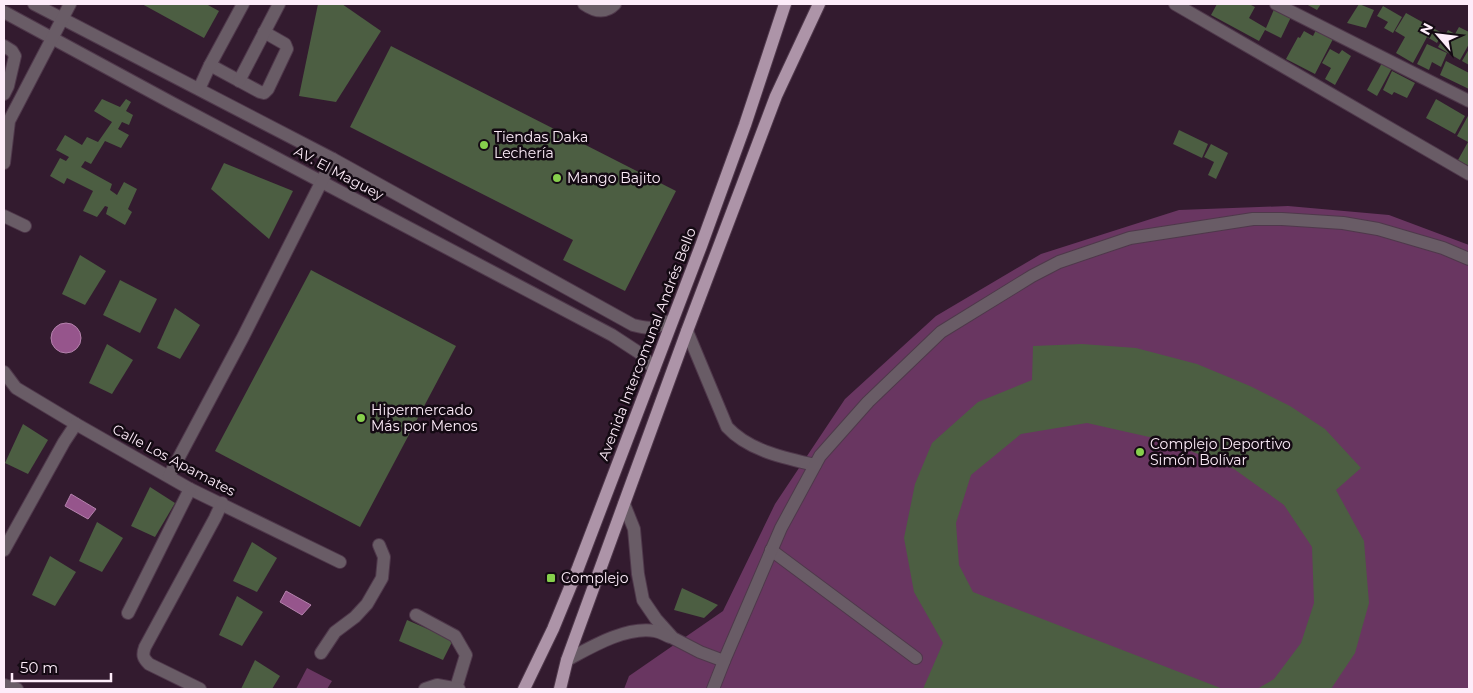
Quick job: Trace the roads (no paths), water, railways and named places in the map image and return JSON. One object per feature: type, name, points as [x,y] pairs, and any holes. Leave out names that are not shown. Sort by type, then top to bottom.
[{"type":"main road","name":"Avenida Intercomunal Andrés Bello","points":[[524,689],[553,629],[578,568],[701,246],[786,4]]},
{"type":"main road","points":[[560,689],[567,660],[687,331],[776,96],[819,4]]},
{"type":"street","name":"AV. El Maguey","points":[[34,4],[333,159],[633,325],[656,328],[672,320]]},
{"type":"street","points":[[4,163],[9,121],[70,4]]},
{"type":"street","points":[[199,89],[243,4]]},
{"type":"street","points":[[239,81],[279,4]]},
{"type":"street","points":[[584,4],[599,11],[606,10],[615,4]]},
{"type":"street","points":[[1175,4],[1469,174]]},
{"type":"street","points":[[1276,4],[1469,101]]},
{"type":"street","name":"AV. El Maguey","points":[[4,12],[172,103],[612,335],[641,354],[654,368]]},
{"type":"street","points":[[210,65],[264,93],[268,89],[287,49],[285,44],[264,32]]},
{"type":"street","points":[[4,46],[15,56],[8,86],[4,94]]},
{"type":"street","points":[[169,476],[253,302],[333,159]]},
{"type":"street","points":[[4,216],[26,226]]},
{"type":"street","points":[[713,689],[781,528],[820,456],[868,402],[941,332],[1032,276],[1059,262],[1122,240],[1252,219],[1343,223],[1378,229],[1443,248],[1469,259]]},
{"type":"street","points":[[455,252],[466,232]]},
{"type":"street","points":[[687,331],[727,428],[736,437],[748,444],[784,458],[815,465]]},
{"type":"street","name":"Calle Los Apamates","points":[[4,372],[16,388],[76,424],[190,488],[340,562]]},
{"type":"street","points":[[4,550],[76,424]]},
{"type":"street","points":[[128,613],[190,488]]},
{"type":"street","points":[[200,689],[149,664],[142,654],[144,647],[222,503]]},
{"type":"street","points":[[624,504],[634,530],[638,574],[643,600],[656,619],[673,638]]},
{"type":"street","points":[[321,653],[335,632],[355,617],[367,604],[382,578],[384,557],[379,545]]},
{"type":"street","points":[[771,550],[916,658]]},
{"type":"street","points":[[416,615],[455,636],[466,655],[457,689],[437,685],[425,689]]},
{"type":"street","points":[[567,660],[602,642],[635,631],[655,632],[673,638],[700,652],[724,661]]},
{"type":"street","points":[[4,685],[18,689]]},
{"type":"place","name":"Tiendas Daka Lechería","points":[[484,145]]},
{"type":"place","name":"Mango Bajito","points":[[557,178]]},
{"type":"place","name":"Hipermercado Más por Menos","points":[[361,418]]},
{"type":"place","name":"Complejo Deportivo Simón Bolívar","points":[[1140,452]]},
{"type":"place","name":"Complejo","points":[[551,578]]}]
